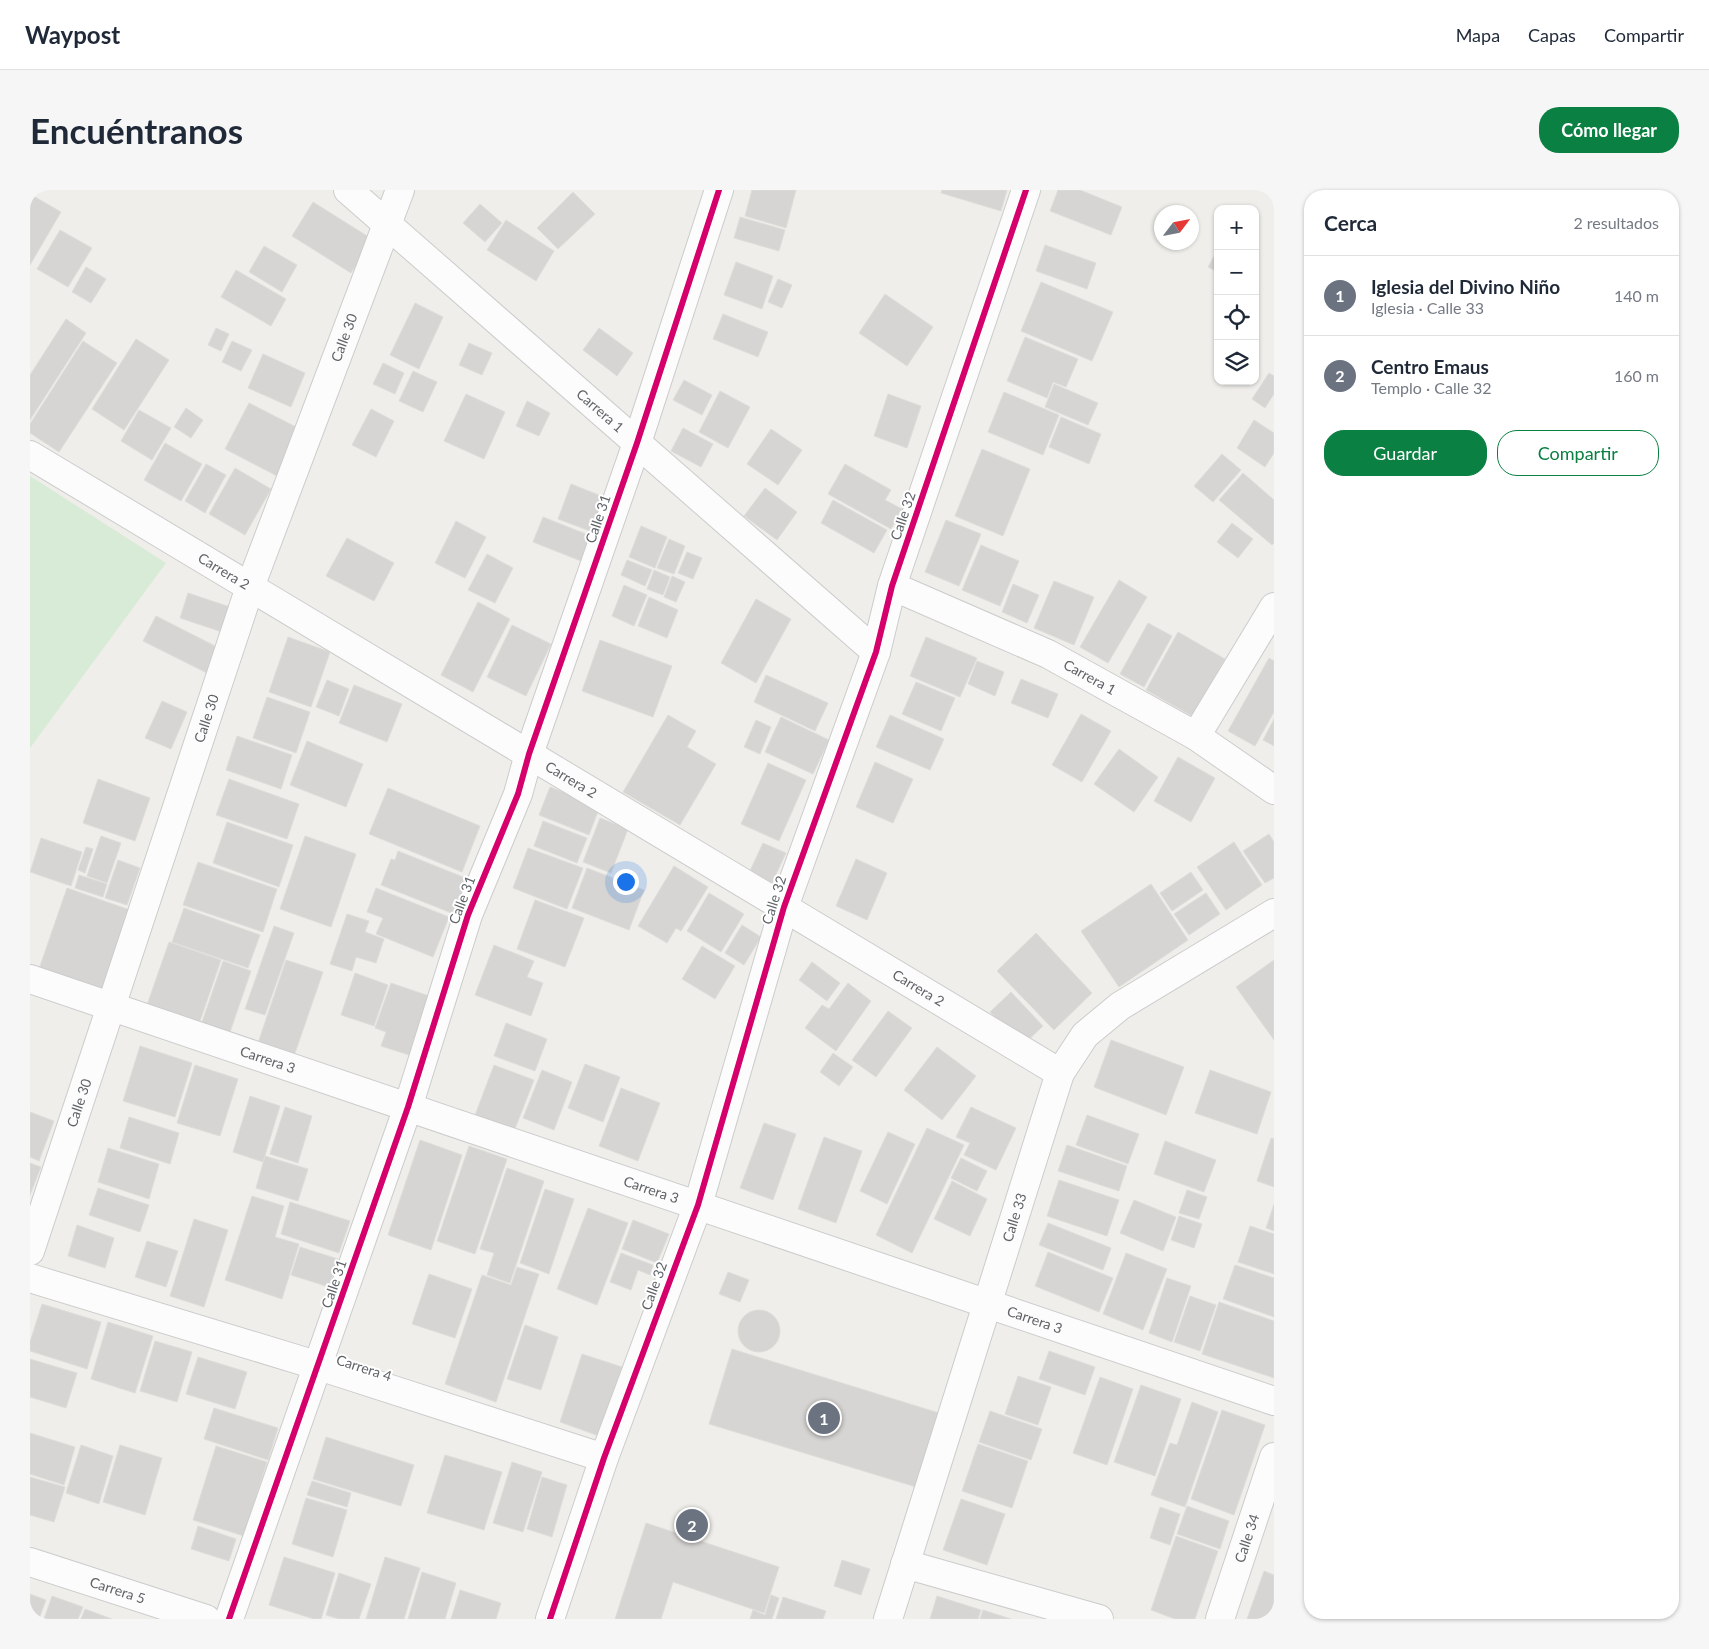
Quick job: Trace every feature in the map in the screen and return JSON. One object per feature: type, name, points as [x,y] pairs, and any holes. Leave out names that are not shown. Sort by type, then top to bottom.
[{"type":"street","name":"Carrera 1","points":[[348,190],[876,652]]},
{"type":"street","name":"Calle 30","points":[[30,1251],[250,587],[400,190]]},
{"type":"street","name":"Calle 31","points":[[229,1619],[408,1107],[468,915],[518,794],[529,754],[637,443],[718,190]]},
{"type":"street","name":"Calle 32","points":[[550,1619],[604,1458],[698,1205],[784,907],[876,652],[892,586],[1026,190]]},
{"type":"street","name":"Carrera 2","points":[[30,455],[1060,1073]]},
{"type":"street","name":"Carrera 1","points":[[892,586],[1048,654],[1196,736],[1274,790]]},
{"type":"street","points":[[1196,736],[1274,607]]},
{"type":"street","name":"Calle 33","points":[[888,1619],[1060,1073],[1085,1035],[1120,1006],[1274,913]]},
{"type":"street","name":"Carrera 3","points":[[30,979],[1274,1401]]},
{"type":"street","name":"Carrera 4","points":[[30,1278],[319,1366],[604,1458]]},
{"type":"street","name":"Calle 34","points":[[1220,1619],[1274,1457]]},
{"type":"street","name":"Carrera 5","points":[[30,1562],[206,1619]]},
{"type":"street","points":[[905,1564],[1099,1619]]},
{"type":"green space","points":[[30,476],[166,563],[30,748]]},
{"type":"building","points":[[752,190],[796,190],[786,228],[745,216]]},
{"type":"building","points":[[942,190],[1007,190],[1001,211],[941,193]]},
{"type":"building","points":[[1058,190],[1080,190],[1122,207],[1111,235],[1050,211]]},
{"type":"building","points":[[573,192],[595,214],[558,249],[537,228]]},
{"type":"building","points":[[30,194],[61,212],[30,265]]},
{"type":"building","points":[[313,202],[372,239],[351,273],[292,236]]},
{"type":"building","points":[[480,204],[502,223],[485,242],[463,223]]},
{"type":"building","points":[[740,217],[785,230],[779,251],[734,238]]},
{"type":"building","points":[[506,220],[554,251],[536,281],[487,250]]},
{"type":"building","points":[[60,230],[92,248],[68,287],[37,269]]},
{"type":"building","points":[[1045,245],[1096,263],[1087,289],[1036,271]]},
{"type":"building","points":[[264,246],[297,265],[282,292],[249,272]]},
{"type":"building","points":[[1214,256],[1214,270],[1208,267]]},
{"type":"building","points":[[736,262],[773,276],[762,309],[724,295]]},
{"type":"building","points":[[86,267],[106,279],[91,303],[72,292]]},
{"type":"building","points":[[236,270],[286,299],[271,326],[221,297]]},
{"type":"building","points":[[778,279],[792,285],[782,308],[768,302]]},
{"type":"building","points":[[1041,282],[1113,312],[1092,361],[1021,331]]},
{"type":"building","points":[[885,294],[933,327],[907,366],[859,333]]},
{"type":"building","points":[[415,303],[443,317],[419,369],[390,355]]},
{"type":"building","points":[[723,314],[768,332],[758,357],[713,339]]},
{"type":"building","points":[[66,319],[86,333],[30,420],[30,375]]},
{"type":"building","points":[[216,328],[229,334],[221,351],[208,345]]},
{"type":"building","points":[[599,328],[633,353],[617,376],[583,350]]},
{"type":"building","points":[[1025,337],[1078,359],[1066,387],[1053,382],[1047,398],[1007,381]]},
{"type":"building","points":[[136,339],[169,360],[124,430],[92,409]]},
{"type":"building","points":[[83,341],[117,363],[59,452],[30,433],[30,424]]},
{"type":"building","points":[[232,341],[252,350],[241,371],[222,362]]},
{"type":"building","points":[[469,343],[492,353],[482,375],[459,365]]},
{"type":"building","points":[[263,354],[305,373],[291,407],[248,388]]},
{"type":"building","points":[[383,363],[404,373],[395,394],[373,384]]},
{"type":"building","points":[[413,371],[437,382],[423,412],[399,401]]},
{"type":"building","points":[[1269,373],[1274,376],[1274,394],[1265,408],[1252,399]]},
{"type":"building","points":[[684,380],[712,395],[702,415],[673,400]]},
{"type":"building","points":[[1054,384],[1098,403],[1088,425],[1045,407]]},
{"type":"building","points":[[720,391],[750,407],[728,448],[699,432]]},
{"type":"building","points":[[1004,392],[1059,415],[1043,455],[988,432]]},
{"type":"building","points":[[466,394],[505,412],[484,459],[444,441]]},
{"type":"building","points":[[888,394],[921,406],[907,448],[874,436]]},
{"type":"building","points":[[527,401],[550,413],[539,436],[516,426]]},
{"type":"building","points":[[249,403],[300,429],[277,476],[225,449]]},
{"type":"building","points":[[186,408],[203,420],[191,438],[174,427]]},
{"type":"building","points":[[371,409],[394,421],[376,457],[352,445]]},
{"type":"building","points":[[139,410],[171,428],[152,460],[121,441]]},
{"type":"building","points":[[1061,417],[1101,434],[1089,464],[1049,447]]},
{"type":"building","points":[[1254,420],[1274,433],[1274,453],[1265,467],[1237,448]]},
{"type":"building","points":[[683,428],[713,444],[701,467],[671,451]]},
{"type":"building","points":[[771,429],[802,450],[778,485],[747,464]]},
{"type":"building","points":[[165,443],[202,464],[181,501],[144,480]]},
{"type":"building","points":[[982,449],[1030,469],[1003,536],[955,516]]},
{"type":"building","points":[[1222,454],[1241,470],[1213,502],[1194,486]]},
{"type":"building","points":[[206,464],[226,475],[205,513],[185,501]]},
{"type":"building","points":[[845,464],[891,490],[885,500],[902,509],[891,529],[828,494]]},
{"type":"building","points":[[235,468],[271,489],[245,535],[209,514]]},
{"type":"building","points":[[1243,473],[1274,500],[1274,543],[1272,545],[1219,500]]},
{"type":"building","points":[[571,484],[604,497],[590,531],[558,519]]},
{"type":"building","points":[[765,488],[797,512],[777,540],[744,516]]},
{"type":"building","points":[[833,500],[887,530],[874,553],[821,523]]},
{"type":"building","points":[[543,517],[591,536],[581,561],[533,542]]},
{"type":"building","points":[[946,520],[981,534],[959,586],[925,572]]},
{"type":"building","points":[[456,521],[486,537],[465,578],[435,563]]},
{"type":"building","points":[[1232,523],[1253,539],[1238,558],[1217,542]]},
{"type":"building","points":[[641,526],[667,537],[655,568],[629,557]]},
{"type":"building","points":[[347,538],[394,563],[374,601],[326,576]]},
{"type":"building","points":[[669,539],[685,546],[674,574],[657,568]]},
{"type":"building","points":[[981,545],[1019,561],[1000,606],[962,590]]},
{"type":"building","points":[[687,552],[702,558],[693,579],[678,573]]},
{"type":"building","points":[[487,554],[513,568],[495,603],[468,590]]},
{"type":"building","points":[[627,560],[652,570],[645,586],[621,575]]},
{"type":"building","points":[[654,570],[670,577],[663,595],[647,589]]},
{"type":"building","points":[[672,576],[685,582],[676,602],[664,597]]},
{"type":"building","points":[[1119,580],[1147,597],[1108,663],[1080,647]]},
{"type":"building","points":[[1054,581],[1094,597],[1074,645],[1034,628]]},
{"type":"building","points":[[1013,584],[1039,595],[1027,623],[1002,612]]},
{"type":"building","points":[[624,585],[647,595],[634,626],[612,616]]},
{"type":"building","points":[[188,593],[233,608],[225,633],[180,618]]},
{"type":"building","points":[[649,597],[678,610],[667,638],[638,626]]},
{"type":"building","points":[[756,599],[791,619],[756,683],[721,663]]},
{"type":"building","points":[[478,602],[510,619],[473,692],[441,675]]},
{"type":"building","points":[[156,616],[219,648],[207,673],[143,641]]},
{"type":"building","points":[[1148,623],[1172,636],[1144,687],[1120,674]]},
{"type":"building","points":[[512,625],[551,644],[526,696],[487,677]]},
{"type":"building","points":[[1178,632],[1225,659],[1192,716],[1146,690]]},
{"type":"building","points":[[288,637],[330,652],[311,707],[269,692]]},
{"type":"building","points":[[926,637],[977,658],[960,697],[910,676]]},
{"type":"building","points":[[600,640],[672,666],[653,717],[582,691]]},
{"type":"building","points":[[1269,658],[1274,661],[1274,712],[1255,746],[1228,731]]},
{"type":"building","points":[[977,661],[1004,672],[995,696],[968,684]]},
{"type":"building","points":[[766,675],[828,703],[815,731],[754,702]]},
{"type":"building","points":[[1021,679],[1058,694],[1048,718],[1011,703]]},
{"type":"building","points":[[327,680],[349,689],[339,716],[316,707]]},
{"type":"building","points":[[916,682],[955,698],[941,731],[902,714]]},
{"type":"building","points":[[354,685],[402,704],[387,742],[339,723]]},
{"type":"building","points":[[267,697],[310,712],[296,753],[253,738]]},
{"type":"building","points":[[162,701],[187,712],[171,749],[145,738]]},
{"type":"building","points":[[1081,714],[1111,731],[1082,782],[1052,765]]},
{"type":"building","points":[[668,715],[696,731],[687,747],[716,764],[680,825],[623,792]]},
{"type":"building","points":[[890,715],[944,739],[930,770],[876,747]]},
{"type":"building","points":[[781,717],[829,740],[813,774],[765,752]]},
{"type":"building","points":[[1274,719],[1274,746],[1263,740]]},
{"type":"building","points":[[756,720],[771,727],[760,754],[744,747]]},
{"type":"building","points":[[237,736],[292,755],[281,789],[226,770]]},
{"type":"building","points":[[307,741],[363,764],[346,807],[290,785]]},
{"type":"building","points":[[1119,749],[1158,777],[1134,812],[1094,784]]},
{"type":"building","points":[[1178,757],[1215,778],[1191,822],[1154,801]]},
{"type":"building","points":[[875,762],[913,779],[893,823],[856,807]]},
{"type":"building","points":[[768,763],[806,780],[779,841],[741,824]]},
{"type":"building","points":[[98,779],[150,798],[135,841],[83,823]]},
{"type":"building","points":[[229,779],[299,804],[287,839],[216,815]]},
{"type":"building","points":[[550,787],[600,806],[589,835],[539,815]]},
{"type":"building","points":[[388,788],[480,826],[462,872],[369,834]]},
{"type":"building","points":[[600,818],[628,829],[611,873],[583,862]]},
{"type":"building","points":[[543,821],[587,838],[577,863],[534,846]]},
{"type":"building","points":[[227,822],[293,845],[279,887],[213,863]]},
{"type":"building","points":[[1269,834],[1274,842],[1274,878],[1265,883],[1243,851]]},
{"type":"building","points":[[101,836],[121,843],[107,883],[87,876]]},
{"type":"building","points":[[305,836],[356,854],[331,927],[280,909]]},
{"type":"building","points":[[41,838],[82,852],[71,886],[30,872]]},
{"type":"building","points":[[1234,842],[1262,885],[1226,910],[1197,867]]},
{"type":"building","points":[[763,843],[786,853],[772,883],[749,873]]},
{"type":"building","points":[[86,847],[93,849],[85,873],[78,870]]},
{"type":"building","points":[[528,848],[583,868],[567,909],[513,888]]},
{"type":"building","points":[[398,851],[468,879],[454,914],[381,885],[391,859],[395,860]]},
{"type":"building","points":[[856,859],[887,873],[867,920],[836,906]]},
{"type":"building","points":[[118,860],[140,868],[127,905],[105,898]]},
{"type":"building","points":[[198,862],[277,889],[263,932],[183,905]]},
{"type":"building","points":[[674,866],[708,887],[681,931],[676,928],[667,943],[638,926]]},
{"type":"building","points":[[587,868],[644,890],[629,930],[572,908]]},
{"type":"building","points":[[1191,872],[1203,890],[1172,911],[1160,893]]},
{"type":"building","points":[[79,875],[107,884],[103,897],[75,888]]},
{"type":"building","points":[[1151,884],[1188,940],[1119,987],[1081,931]]},
{"type":"building","points":[[67,888],[130,910],[102,992],[39,969]]},
{"type":"building","points":[[376,888],[449,917],[433,957],[376,934],[383,918],[367,912]]},
{"type":"building","points":[[709,893],[744,914],[721,952],[687,931]]},
{"type":"building","points":[[1206,893],[1220,914],[1189,935],[1174,914]]},
{"type":"building","points":[[535,900],[584,918],[565,967],[517,949]]},
{"type":"building","points":[[184,908],[260,935],[248,968],[172,942]]},
{"type":"building","points":[[347,914],[369,921],[365,932],[384,939],[376,963],[356,957],[352,971],[330,964]]},
{"type":"building","points":[[742,925],[761,937],[744,965],[725,953]]},
{"type":"building","points":[[274,926],[294,933],[265,1015],[245,1009]]},
{"type":"building","points":[[1036,933],[1092,993],[1054,1030],[997,971]]},
{"type":"building","points":[[169,942],[221,960],[199,1024],[147,1005]]},
{"type":"building","points":[[494,945],[534,961],[527,977],[543,983],[531,1016],[475,995]]},
{"type":"building","points":[[702,946],[735,966],[715,999],[682,979]]},
{"type":"building","points":[[286,960],[323,972],[293,1059],[257,1046]]},
{"type":"building","points":[[1274,960],[1274,1040],[1236,987]]},
{"type":"building","points":[[223,961],[251,971],[229,1035],[201,1025]]},
{"type":"building","points":[[812,962],[840,983],[827,1001],[799,980]]},
{"type":"building","points":[[355,973],[388,985],[374,1026],[341,1015]]},
{"type":"building","points":[[391,983],[432,997],[412,1056],[381,1046],[386,1032],[375,1028]]},
{"type":"building","points":[[848,983],[871,1001],[836,1051],[805,1028],[822,1005],[829,1009]]},
{"type":"building","points":[[1011,992],[1043,1026],[1022,1046],[990,1012]]},
{"type":"building","points":[[888,1011],[912,1028],[876,1077],[852,1060]]},
{"type":"building","points":[[506,1023],[547,1039],[535,1071],[494,1056]]},
{"type":"building","points":[[1111,1040],[1184,1067],[1166,1115],[1094,1087]]},
{"type":"building","points":[[140,1046],[192,1063],[175,1117],[123,1101]]},
{"type":"building","points":[[937,1047],[976,1076],[942,1120],[904,1090]]},
{"type":"building","points":[[833,1053],[853,1067],[839,1086],[820,1072]]},
{"type":"building","points":[[585,1064],[620,1077],[603,1122],[568,1108]]},
{"type":"building","points":[[195,1065],[238,1079],[220,1136],[177,1123]]},
{"type":"building","points":[[494,1065],[534,1080],[513,1134],[474,1118]]},
{"type":"building","points":[[542,1070],[572,1082],[554,1130],[523,1118]]},
{"type":"building","points":[[1210,1070],[1271,1092],[1257,1134],[1195,1113]]},
{"type":"building","points":[[621,1088],[660,1103],[638,1161],[599,1146]]},
{"type":"building","points":[[250,1096],[280,1106],[263,1162],[233,1152]]},
{"type":"building","points":[[285,1107],[312,1116],[298,1163],[270,1154]]},
{"type":"building","points":[[971,1107],[1016,1128],[996,1170],[964,1155],[970,1143],[956,1137]]},
{"type":"building","points":[[30,1112],[54,1121],[39,1161],[30,1157]]},
{"type":"building","points":[[1087,1115],[1139,1134],[1128,1164],[1076,1145]]},
{"type":"building","points":[[129,1117],[179,1133],[170,1164],[120,1148]]},
{"type":"building","points":[[764,1123],[796,1134],[773,1200],[740,1188]]},
{"type":"building","points":[[927,1128],[964,1145],[912,1253],[876,1235]]},
{"type":"building","points":[[888,1132],[915,1144],[887,1204],[860,1191]]},
{"type":"building","points":[[824,1137],[862,1151],[836,1223],[798,1209]]},
{"type":"building","points":[[1271,1138],[1274,1139],[1274,1187],[1257,1181]]},
{"type":"building","points":[[420,1140],[462,1155],[431,1250],[388,1235]]},
{"type":"building","points":[[1165,1141],[1216,1160],[1204,1192],[1154,1174]]},
{"type":"building","points":[[1067,1145],[1127,1166],[1119,1191],[1058,1171]]},
{"type":"building","points":[[469,1146],[507,1159],[475,1254],[437,1241]]},
{"type":"building","points":[[108,1148],[159,1164],[149,1199],[98,1182]]},
{"type":"building","points":[[265,1156],[308,1169],[298,1201],[256,1188]]},
{"type":"building","points":[[961,1158],[987,1171],[977,1191],[951,1178]]},
{"type":"building","points":[[30,1163],[41,1167],[30,1195]]},
{"type":"building","points":[[507,1168],[544,1181],[510,1283],[487,1275],[494,1253],[480,1249]]},
{"type":"building","points":[[1059,1180],[1119,1200],[1107,1236],[1047,1216]]},
{"type":"building","points":[[952,1181],[987,1199],[970,1236],[934,1219]]},
{"type":"building","points":[[98,1188],[149,1205],[140,1232],[89,1215]]},
{"type":"building","points":[[545,1189],[574,1199],[549,1274],[520,1263]]},
{"type":"building","points":[[1187,1190],[1207,1197],[1199,1219],[1179,1213]]},
{"type":"building","points":[[252,1196],[284,1206],[275,1237],[299,1244],[282,1299],[225,1280]]},
{"type":"building","points":[[1134,1200],[1176,1217],[1163,1251],[1120,1233]]},
{"type":"building","points":[[290,1202],[350,1221],[339,1253],[281,1234]]},
{"type":"building","points":[[1274,1204],[1274,1231],[1266,1228]]},
{"type":"building","points":[[588,1208],[628,1223],[597,1305],[557,1289]]},
{"type":"building","points":[[1179,1216],[1202,1224],[1194,1248],[1171,1240]]},
{"type":"building","points":[[194,1219],[228,1230],[204,1307],[170,1296]]},
{"type":"building","points":[[633,1220],[669,1234],[657,1263],[622,1249]]},
{"type":"building","points":[[1048,1223],[1111,1248],[1103,1270],[1039,1245]]},
{"type":"building","points":[[77,1225],[114,1238],[105,1268],[68,1256]]},
{"type":"building","points":[[1250,1226],[1274,1234],[1274,1274],[1238,1262]]},
{"type":"building","points":[[147,1241],[178,1251],[166,1287],[135,1277]]},
{"type":"building","points":[[300,1247],[338,1259],[329,1287],[291,1275]]},
{"type":"building","points":[[1048,1252],[1113,1278],[1099,1312],[1035,1286]]},
{"type":"building","points":[[621,1253],[653,1265],[650,1275],[638,1270],[631,1290],[610,1282]]},
{"type":"building","points":[[1126,1253],[1167,1269],[1143,1330],[1103,1314]]},
{"type":"building","points":[[1235,1265],[1274,1278],[1274,1317],[1223,1299]]},
{"type":"building","points":[[517,1267],[539,1274],[496,1402],[445,1384],[482,1275],[511,1285]]},
{"type":"building","points":[[728,1272],[749,1280],[740,1302],[719,1294]]},
{"type":"building","points":[[429,1274],[472,1289],[455,1338],[412,1324]]},
{"type":"building","points":[[1167,1278],[1191,1286],[1172,1342],[1149,1333]]},
{"type":"building","points":[[1190,1296],[1216,1305],[1200,1351],[1174,1342]]},
{"type":"building","points":[[1219,1302],[1274,1321],[1274,1378],[1202,1354]]},
{"type":"building","points":[[42,1304],[101,1322],[87,1369],[30,1351],[30,1342]]},
{"type":"building","points":[[763,1310],[771,1313],[777,1319],[780,1331],[777,1343],[771,1349],[755,1352],[747,1349],[741,1343],[738,1327],[741,1319],[747,1313]]},
{"type":"building","points":[[108,1322],[153,1336],[135,1393],[91,1379]]},
{"type":"building","points":[[525,1325],[558,1337],[541,1390],[507,1379]]},
{"type":"building","points":[[155,1341],[192,1352],[177,1402],[140,1391]]},
{"type":"building","points":[[732,1349],[939,1413],[916,1487],[709,1424]]},
{"type":"building","points":[[1049,1351],[1095,1367],[1085,1395],[1039,1379]]},
{"type":"building","points":[[582,1354],[622,1367],[599,1436],[560,1422]]},
{"type":"building","points":[[198,1357],[247,1372],[235,1409],[186,1394]]},
{"type":"building","points":[[30,1359],[77,1373],[66,1408],[30,1397]]},
{"type":"building","points":[[1018,1376],[1051,1387],[1038,1425],[1005,1414]]},
{"type":"building","points":[[1100,1377],[1133,1389],[1107,1465],[1073,1453]]},
{"type":"building","points":[[1141,1385],[1181,1399],[1155,1476],[1114,1462]]},
{"type":"building","points":[[1192,1402],[1218,1412],[1185,1507],[1151,1495],[1170,1443],[1177,1445]]},
{"type":"building","points":[[214,1408],[278,1428],[268,1460],[204,1439]]},
{"type":"building","points":[[1222,1410],[1265,1425],[1234,1515],[1191,1499]]},
{"type":"building","points":[[990,1411],[1042,1429],[1031,1460],[979,1442]]},
{"type":"building","points":[[30,1433],[75,1447],[64,1485],[30,1474]]},
{"type":"building","points":[[326,1437],[414,1465],[401,1506],[313,1479]]},
{"type":"building","points":[[978,1444],[1028,1461],[1012,1508],[962,1491]]},
{"type":"building","points":[[81,1445],[113,1456],[99,1504],[66,1493]]},
{"type":"building","points":[[120,1445],[162,1458],[145,1515],[103,1502]]},
{"type":"building","points":[[216,1446],[267,1462],[244,1536],[193,1520]]},
{"type":"building","points":[[445,1455],[502,1472],[484,1530],[427,1513]]},
{"type":"building","points":[[512,1462],[542,1472],[523,1532],[493,1523]]},
{"type":"building","points":[[30,1477],[65,1487],[54,1522],[30,1515]]},
{"type":"building","points":[[542,1477],[567,1485],[552,1537],[527,1529]]},
{"type":"building","points":[[312,1481],[351,1493],[347,1507],[307,1495]]},
{"type":"building","points":[[306,1498],[347,1510],[333,1557],[292,1544]]},
{"type":"building","points":[[961,1499],[1005,1514],[987,1565],[943,1550]]},
{"type":"building","points":[[1187,1506],[1229,1521],[1220,1549],[1177,1534]]},
{"type":"building","points":[[1160,1507],[1180,1514],[1170,1545],[1150,1538]]},
{"type":"building","points":[[646,1523],[779,1567],[764,1613],[673,1582],[661,1619],[615,1619]]},
{"type":"building","points":[[198,1526],[236,1539],[229,1561],[191,1549]]},
{"type":"building","points":[[1176,1536],[1218,1551],[1195,1619],[1175,1619],[1151,1610]]},
{"type":"building","points":[[284,1557],[335,1573],[321,1619],[314,1619],[269,1605]]},
{"type":"building","points":[[385,1557],[420,1568],[404,1619],[366,1619]]},
{"type":"building","points":[[842,1560],[870,1569],[861,1595],[834,1586]]},
{"type":"building","points":[[1264,1571],[1274,1575],[1274,1619],[1247,1619]]},
{"type":"building","points":[[422,1572],[456,1583],[445,1619],[408,1619]]},
{"type":"building","points":[[339,1573],[371,1584],[359,1619],[339,1619],[326,1615]]},
{"type":"building","points":[[460,1590],[501,1603],[496,1619],[451,1619]]},
{"type":"building","points":[[30,1594],[46,1600],[39,1619],[30,1619]]},
{"type":"building","points":[[771,1595],[779,1598],[772,1619],[750,1619],[753,1610],[765,1615]]},
{"type":"building","points":[[52,1596],[83,1607],[78,1619],[44,1619]]},
{"type":"building","points":[[937,1596],[981,1610],[978,1619],[930,1619]]},
{"type":"building","points":[[783,1597],[826,1611],[823,1619],[776,1619]]},
{"type":"building","points":[[85,1609],[112,1619],[81,1619]]},
{"type":"building","points":[[983,1610],[1011,1619],[980,1619]]},
{"type":"cycle path","points":[[229,1619],[408,1107],[468,915],[518,794],[529,754],[637,443],[719,190]]},
{"type":"cycle path","points":[[550,1619],[604,1458],[698,1205],[784,907],[876,652],[892,586],[1026,190]]},
{"type":"place","name":"Iglesia del Divino Niño","points":[[824,1418]]},
{"type":"place","name":"Centro Emaus","points":[[692,1525]]}]
